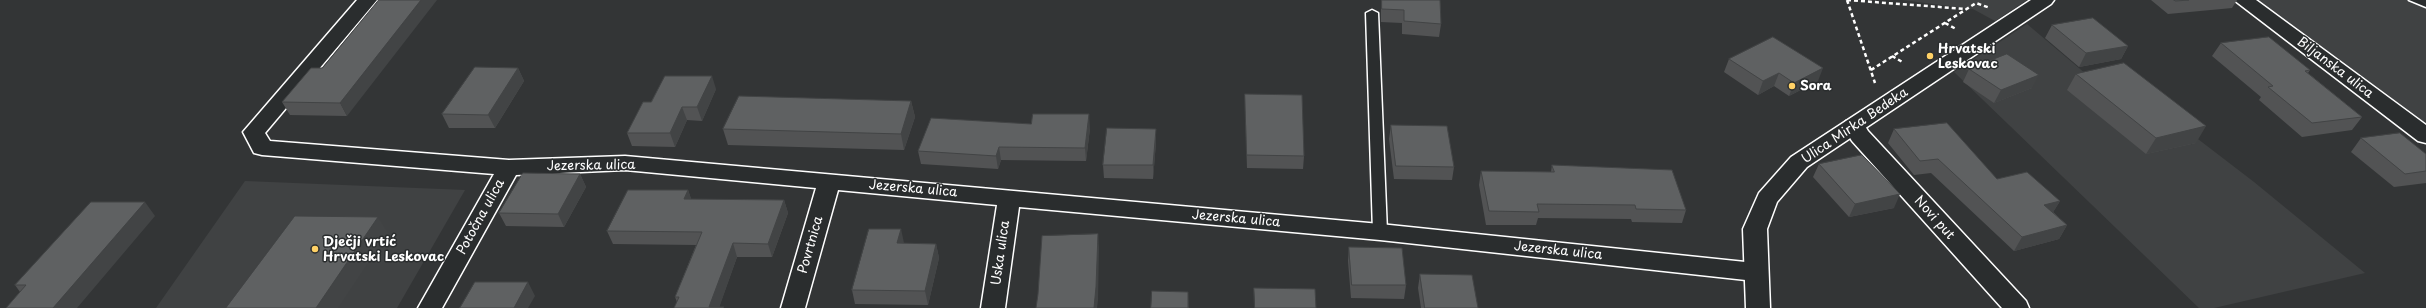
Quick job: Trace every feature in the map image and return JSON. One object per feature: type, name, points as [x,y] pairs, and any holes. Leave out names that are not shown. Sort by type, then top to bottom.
[{"type":"street","name":"Jezerska ulica","points":[[368,0],[254,132],[262,148],[366,158],[509,168],[625,163],[1380,232],[1755,272]]},
{"type":"street","name":"Ulica Mirka Bedeka","points":[[1758,308],[1755,272],[1755,229],[1767,199],[1799,162],[2044,0]]},
{"type":"street","name":"Biljanska ulica","points":[[2244,0],[2426,136]]},
{"type":"street","name":"Novi put","points":[[1854,126],[1860,136],[2017,308]]},
{"type":"street","name":"Potočna ulica","points":[[430,308],[509,168]]},
{"type":"street","name":"Povrtnica","points":[[793,308],[829,182]]},
{"type":"street","name":"Uska ulica","points":[[993,308],[1009,198]]},
{"type":"lane","points":[[2415,0],[2426,4]]},
{"type":"lane","points":[[1372,13],[1380,232]]},
{"type":"path","points":[[1877,89],[1847,0],[1966,9]]},
{"type":"path","points":[[1871,70],[1976,3],[1991,8]]},
{"type":"path","points":[[1945,23],[1959,30]]},
{"type":"path","points":[[1892,56],[1906,64]]},
{"type":"shaded area","points":[[1902,0],[2027,0],[1995,21],[1973,9]]},
{"type":"shaded area","points":[[2254,0],[2426,0],[2426,125]]},
{"type":"shaded area","points":[[2027,24],[2093,80],[2117,77],[2254,182],[2365,273],[2214,308],[2199,308],[1954,72]]},
{"type":"shaded area","name":"Dječji vrtić Hrvatski Leskovac","points":[[245,181],[465,190],[397,308],[156,308]]},
{"type":"building","points":[[379,0],[421,0],[340,103],[282,102],[311,68],[322,68]]},
{"type":"building","points":[[1382,0],[1440,0],[1441,24],[1404,21],[1404,10],[1382,9]]},
{"type":"building","points":[[2093,18],[2128,46],[2086,53],[2052,25]]},
{"type":"building","points":[[1773,37],[1823,68],[1794,83],[1779,73],[1763,81],[1729,59]]},
{"type":"building","points":[[2269,37],[2310,70],[2305,71],[2362,117],[2312,123],[2268,87],[2273,86],[2221,43]]},
{"type":"building","points":[[2007,54],[2039,75],[2001,90],[1969,69]]},
{"type":"building","points":[[2124,63],[2206,126],[2156,138],[2076,74]]},
{"type":"building","points":[[475,67],[518,68],[488,115],[442,114]]},
{"type":"building","points":[[665,76],[712,76],[697,107],[682,107],[670,133],[627,133],[643,102],[651,102]]},
{"type":"building","points":[[1245,94],[1302,95],[1304,156],[1247,155]]},
{"type":"building","points":[[739,96],[911,101],[901,134],[723,129]]},
{"type":"building","points":[[1033,114],[1089,114],[1085,148],[999,147],[996,156],[918,151],[931,118],[1031,124]]},
{"type":"building","points":[[1947,123],[1997,179],[2027,172],[2060,201],[2044,205],[2067,225],[2022,237],[1938,159],[1920,161],[1894,129]]},
{"type":"building","points":[[1391,125],[1447,126],[1454,167],[1396,166]]},
{"type":"building","points":[[1107,128],[1156,129],[1153,165],[1103,165]]},
{"type":"building","points":[[2400,133],[2426,154],[2426,171],[2405,174],[2361,138]]},
{"type":"building","points":[[1862,155],[1900,194],[1855,204],[1819,164]]},
{"type":"building","points":[[1552,165],[1672,170],[1686,210],[1636,209],[1635,205],[1537,204],[1539,212],[1489,211],[1481,171],[1554,172]]},
{"type":"building","points":[[523,173],[580,174],[558,214],[499,213]]},
{"type":"building","points":[[628,190],[688,190],[684,199],[784,200],[768,244],[733,243],[709,307],[724,307],[723,308],[674,308],[679,297],[675,297],[702,232],[607,231]]},
{"type":"building","points":[[91,202],[145,202],[53,308],[6,308],[26,285],[15,285]]},
{"type":"building","points":[[295,216],[378,217],[316,308],[226,308]]},
{"type":"building","points":[[869,229],[901,229],[897,243],[936,244],[925,291],[852,290]]},
{"type":"building","points":[[1098,234],[1094,308],[1036,308],[1042,236]]},
{"type":"building","points":[[1349,247],[1402,248],[1406,285],[1352,285]]},
{"type":"building","points":[[1420,274],[1472,275],[1478,308],[1425,308]]},
{"type":"building","points":[[475,282],[528,282],[514,308],[460,308]]},
{"type":"building","points":[[1254,288],[1315,289],[1316,308],[1255,308]]},
{"type":"building","points":[[1152,291],[1188,292],[1188,308],[1151,308]]},
{"type":"place","name":"Hrvatski Leskovac","points":[[1930,56]]},
{"type":"place","name":"Sora","points":[[1792,86]]},
{"type":"place","name":"Dječji vrtić Hrvatski Leskovac","points":[[315,249]]}]
